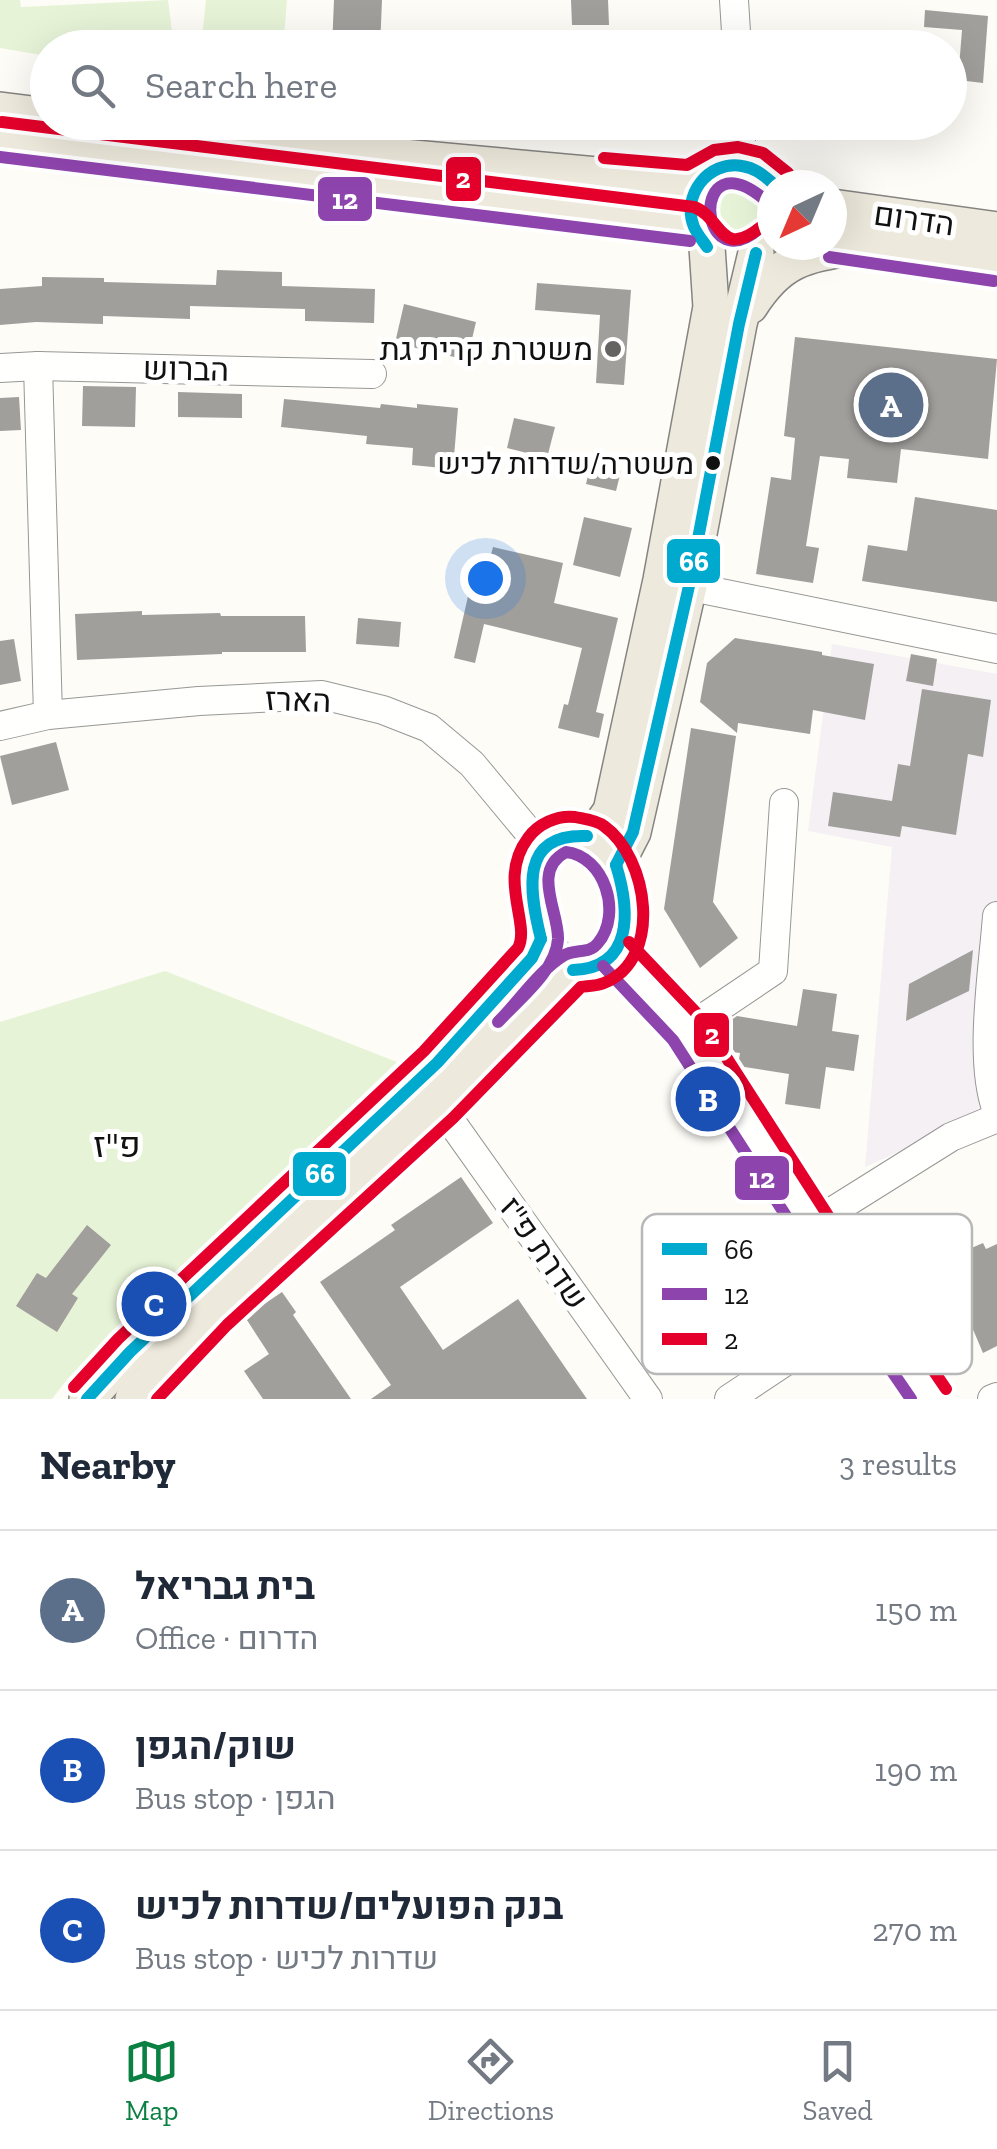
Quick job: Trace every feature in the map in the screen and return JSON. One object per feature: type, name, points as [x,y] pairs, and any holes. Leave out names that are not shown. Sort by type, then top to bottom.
[{"type":"main road","points":[[0,110],[30,114]]},
{"type":"main road","points":[[0,139],[699,235],[726,256],[757,249]]},
{"type":"main road","points":[[252,140],[376,155],[674,182],[700,181]]},
{"type":"main road","points":[[616,865],[633,832],[675,583],[711,307],[712,288],[691,201],[700,181],[712,171],[742,164],[757,170]]},
{"type":"main road","name":"הדרום","points":[[847,209],[997,230]]},
{"type":"main road","name":"הדרום","points":[[847,242],[997,264]]},
{"type":"main road","points":[[738,324],[771,276],[789,262],[811,254],[870,245]]},
{"type":"main road","points":[[587,836],[612,811],[675,583],[738,324],[760,260]]},
{"type":"main road","points":[[562,834],[587,836],[607,851],[616,865],[624,910],[622,941],[616,954],[597,969],[586,972],[573,970],[541,940],[531,897],[535,862],[542,848],[562,834]]},
{"type":"main road","points":[[87,1399],[130,1352],[437,1063],[532,958],[541,940]]},
{"type":"main road","points":[[134,1399],[215,1313],[440,1106],[573,970]]},
{"type":"street","points":[[734,0],[736,30]]},
{"type":"street","points":[[741,140],[742,164]]},
{"type":"street","points":[[38,366],[48,715]]},
{"type":"street","name":"הברוש","points":[[0,368],[372,374]]},
{"type":"street","points":[[675,583],[997,649]]},
{"type":"street","name":"הארז","points":[[0,726],[48,715],[322,695],[383,710],[429,728],[472,764],[542,848]]},
{"type":"street","points":[[687,1029],[773,971],[784,803]]},
{"type":"street","points":[[828,1214],[951,1137],[997,1115],[990,1094],[997,916]]},
{"type":"street","points":[[616,954],[687,1029],[806,1214]]},
{"type":"street","name":"שדרת פ\"ז","points":[[440,1106],[648,1399]]},
{"type":"street","points":[[729,1399],[766,1374]]},
{"type":"street","points":[[916,1374],[932,1399]]},
{"type":"shaded area","points":[[832,644],[997,674],[997,1107],[865,1167],[892,847],[808,831]]},
{"type":"green space","points":[[0,0],[20,0],[21,7],[168,0],[172,30],[30,30],[30,53],[0,48]]},
{"type":"green space","points":[[206,0],[287,0],[284,30],[203,30]]},
{"type":"green space","points":[[727,175],[757,188],[757,236],[734,244],[711,235],[704,222],[703,198]]},
{"type":"green space","points":[[165,971],[397,1062],[65,1382],[52,1399],[0,1399],[0,1022]]},
{"type":"building","points":[[334,0],[382,0],[381,30],[333,30]]},
{"type":"building","points":[[571,0],[608,0],[609,25],[572,25]]},
{"type":"building","points":[[925,10],[988,16],[983,83],[967,81],[967,30],[924,27]]},
{"type":"building","points":[[217,270],[282,272],[282,286],[375,289],[374,323],[305,321],[305,309],[190,306],[190,319],[103,316],[103,324],[0,325],[0,289],[42,286],[42,277],[216,285]]},
{"type":"building","name":"משטרת קרית גת","points":[[537,283],[631,290],[624,385],[596,383],[600,315],[535,310]]},
{"type":"building","points":[[404,304],[476,322],[467,360],[395,343]]},
{"type":"building","points":[[795,337],[997,359],[988,459],[901,449],[897,483],[847,478],[849,459],[820,456],[806,546],[819,548],[813,583],[756,574],[771,477],[791,480],[795,438],[784,436]]},
{"type":"building","points":[[83,386],[136,387],[135,427],[82,426]]},
{"type":"building","points":[[178,392],[242,394],[242,418],[178,417]]},
{"type":"building","points":[[19,397],[21,430],[0,431],[0,398]]},
{"type":"building","points":[[284,399],[380,408],[381,404],[417,408],[417,404],[458,408],[453,469],[412,465],[413,448],[366,444],[367,436],[281,427]]},
{"type":"building","points":[[514,418],[555,427],[547,458],[507,448]]},
{"type":"building","points":[[591,463],[621,471],[616,491],[586,484]]},
{"type":"building","points":[[915,497],[997,510],[997,602],[862,581],[868,545],[907,551]]},
{"type":"building","points":[[584,517],[632,528],[620,577],[573,565]]},
{"type":"building","points":[[493,547],[563,563],[554,603],[618,618],[596,712],[604,714],[599,738],[558,728],[582,648],[484,624],[475,663],[454,658],[471,583],[483,586]]},
{"type":"building","points":[[142,611],[142,615],[305,616],[306,652],[77,660],[75,614]]},
{"type":"building","points":[[358,618],[401,622],[399,647],[356,644]]},
{"type":"building","points":[[735,638],[874,664],[865,720],[813,710],[810,734],[738,723],[737,733],[700,702],[707,663]]},
{"type":"building","points":[[14,639],[21,681],[0,685],[0,641]]},
{"type":"building","points":[[911,654],[937,659],[933,686],[906,681]]},
{"type":"building","points":[[922,689],[991,700],[983,757],[968,754],[956,835],[902,826],[900,837],[828,826],[833,792],[892,801],[898,764],[910,766]]},
{"type":"building","points":[[691,728],[736,736],[713,902],[738,938],[700,968],[664,909]]},
{"type":"building","points":[[56,742],[69,790],[12,805],[0,756]]},
{"type":"building","points":[[973,950],[969,991],[906,1021],[909,984]]},
{"type":"building","points":[[803,989],[837,994],[832,1031],[859,1035],[854,1071],[826,1067],[820,1109],[785,1104],[789,1074],[738,1066],[740,1053],[723,1051],[727,1023],[737,1016],[797,1026]]},
{"type":"building","points":[[461,1177],[493,1223],[400,1287],[443,1350],[518,1299],[587,1399],[371,1399],[391,1385],[320,1282],[395,1230],[391,1225]]},
{"type":"building","points":[[87,1225],[111,1245],[72,1294],[78,1298],[57,1332],[16,1306],[37,1273],[46,1278]]},
{"type":"building","points":[[983,1243],[986,1249],[997,1244],[997,1346],[983,1353],[972,1327],[972,1248]]},
{"type":"building","points":[[282,1292],[296,1312],[293,1315],[351,1399],[263,1399],[244,1371],[269,1354],[245,1317]]},
{"type":"transit line","name":"2","points":[[2,122],[30,125]]},
{"type":"transit line","name":"2","points":[[149,140],[694,207],[729,238],[747,236],[757,230]]},
{"type":"transit line","name":"2","points":[[604,158],[687,165],[714,150],[738,147],[763,153],[784,170]]},
{"type":"transit line","name":"12","points":[[0,157],[690,241]]},
{"type":"transit line","name":"66","points":[[707,247],[695,230],[691,215],[700,183],[708,174],[730,166],[757,172]]},
{"type":"transit line","name":"12","points":[[757,195],[740,185],[723,185],[713,195],[710,211],[714,227],[724,238],[739,240],[757,230]]},
{"type":"transit line","name":"66","points":[[616,865],[633,832],[689,586],[756,253]]},
{"type":"transit line","name":"12","points":[[847,260],[994,281]]},
{"type":"transit line","name":"2","points":[[74,1387],[118,1339],[424,1051],[518,948],[521,926],[515,869],[532,833],[561,817],[590,820],[604,826],[631,860],[643,907],[636,953],[623,971],[604,983],[581,987],[453,1118],[227,1325],[157,1399]]},
{"type":"transit line","name":"66","points":[[541,939],[532,885],[539,855],[549,844],[587,836]]},
{"type":"transit line","name":"12","points":[[566,852],[550,869],[548,880],[557,928],[556,951],[551,962],[543,974],[535,984],[498,1022],[546,969],[555,962],[568,954],[594,947],[605,931],[609,917],[606,888],[591,864],[566,852]]},
{"type":"transit line","name":"66","points":[[573,970],[593,967],[607,959],[623,934],[624,900],[616,865]]},
{"type":"transit line","name":"66","points":[[87,1399],[130,1352],[437,1063],[532,958],[541,939]]},
{"type":"transit line","name":"2","points":[[629,942],[701,1018],[827,1214]]},
{"type":"transit line","name":"12","points":[[603,966],[673,1040],[785,1214]]},
{"type":"transit line","name":"12","points":[[894,1374],[911,1399]]},
{"type":"transit line","name":"2","points":[[936,1374],[946,1389]]},
{"type":"place","name":"משטרת קרית גת","points":[[613,349]]},
{"type":"place","name":"בית גבריאל","points":[[891,405]]},
{"type":"place","name":"משטרה/שדרות לכיש","points":[[713,463]]},
{"type":"place","name":"שוק/הגפן","points":[[708,1099]]},
{"type":"place","name":"בנק הפועלים/שדרות לכיש","points":[[154,1304]]},
{"type":"district","name":"פ\"ז","points":[[117,1145]]}]
